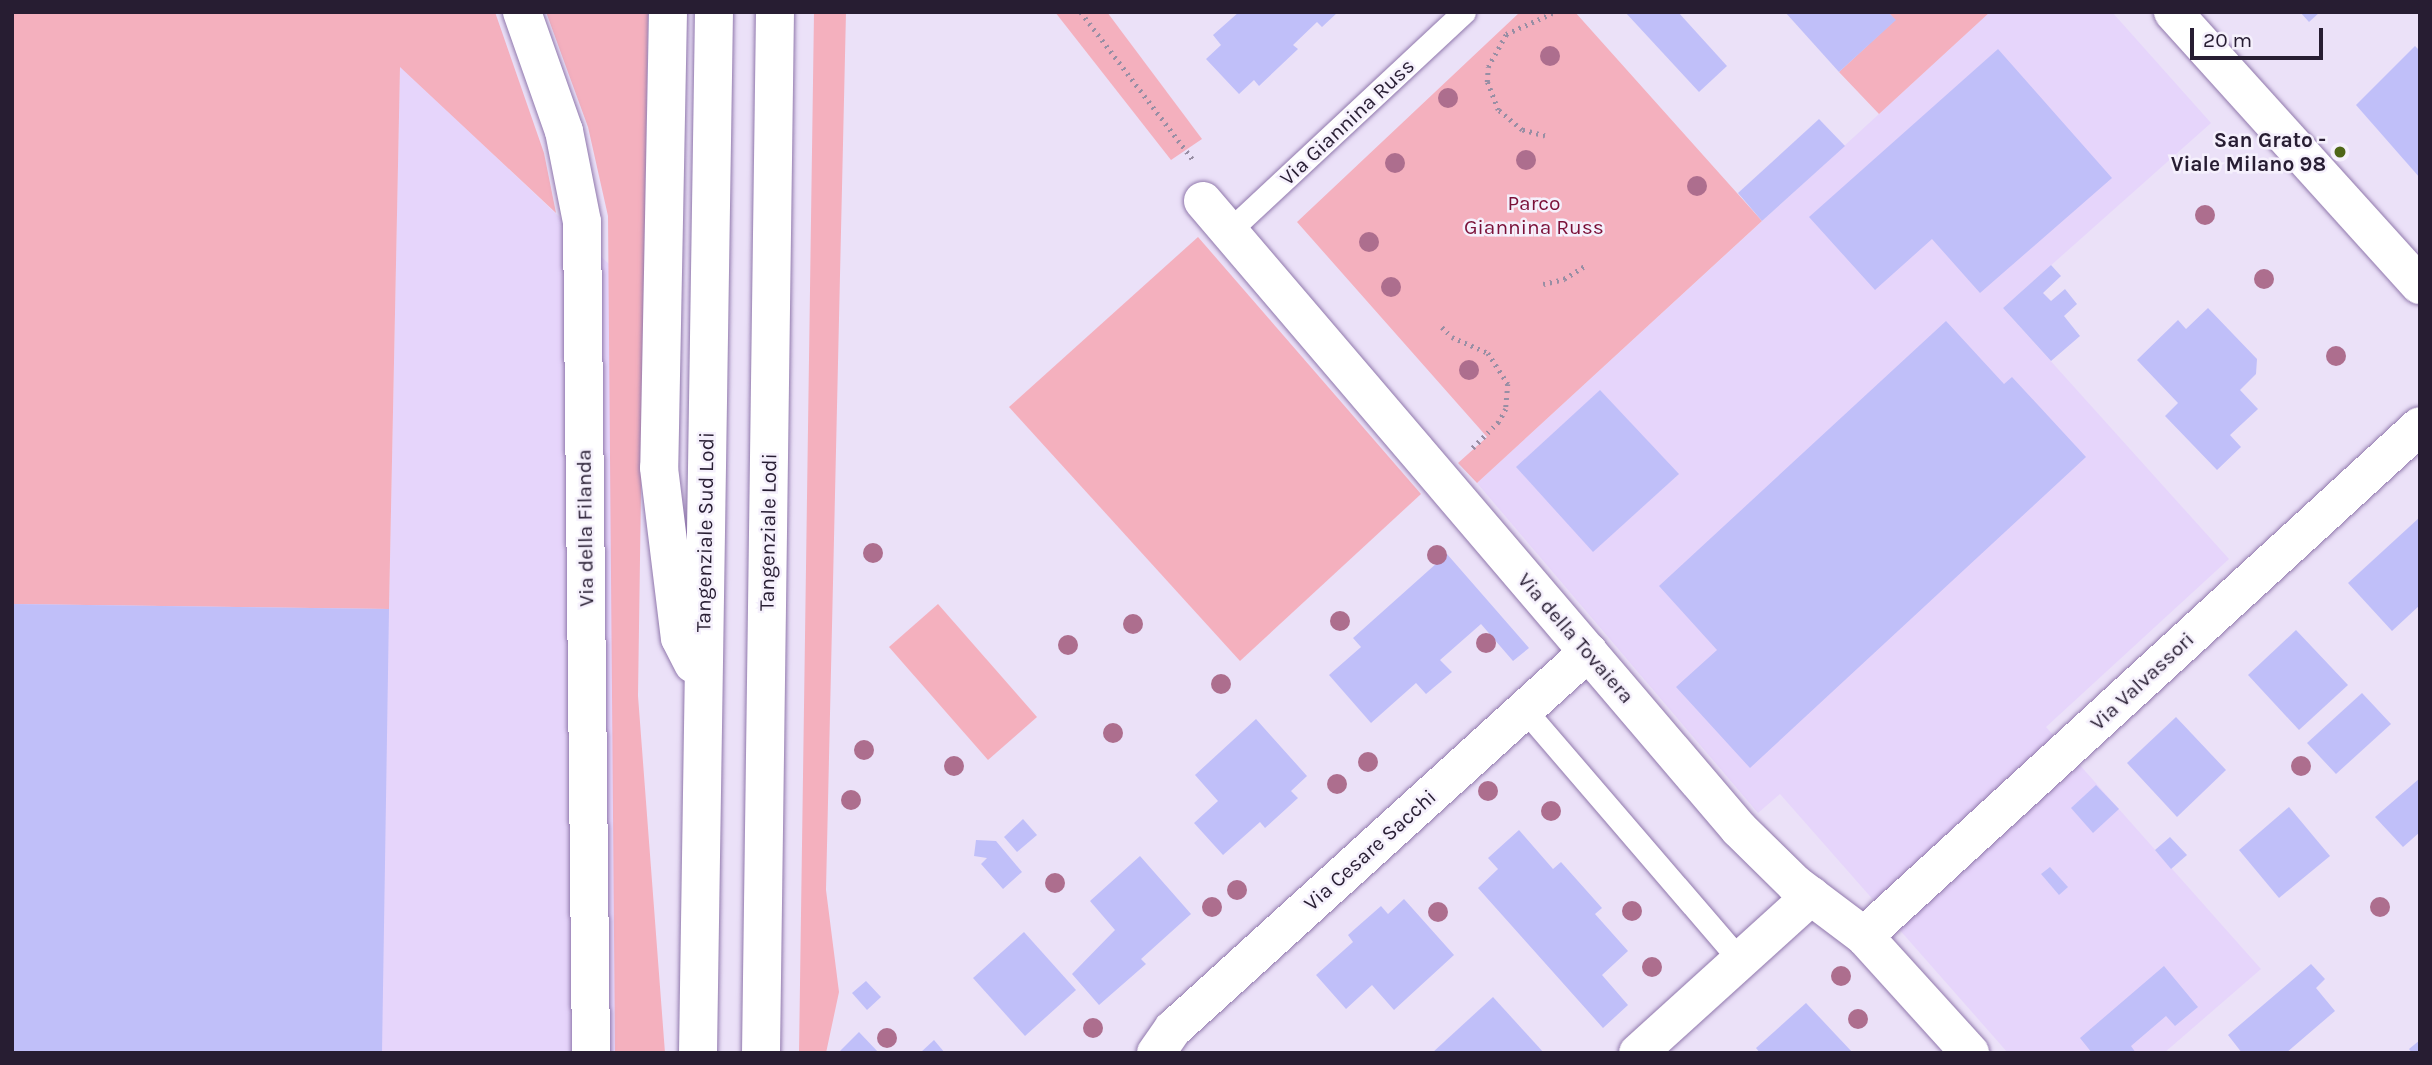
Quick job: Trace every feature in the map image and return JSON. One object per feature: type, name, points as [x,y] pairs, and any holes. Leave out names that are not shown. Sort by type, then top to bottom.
[{"type":"main road","name":"Via della Filanda","points":[[522,12],[564,131],[582,222],[591,1053]]},
{"type":"main road","points":[[667,12],[659,468],[680,638],[703,684]]},
{"type":"main road","name":"Tangenziale Sud Lodi","points":[[698,1053],[714,12]]},
{"type":"main road","name":"Tangenziale Lodi","points":[[761,1053],[775,12]]},
{"type":"main road","points":[[2172,12],[2420,285]]},
{"type":"main road","name":"Via della Tovaiera","points":[[1203,201],[1739,829],[1811,896],[1864,936],[1970,1053]]},
{"type":"main road","name":"Via Valvassori","points":[[1864,936],[2420,426]]},
{"type":"main road","name":"Via Cesare Sacchi","points":[[1156,1053],[1173,1029],[1588,652]]},
{"type":"main road","points":[[1638,1053],[1811,896]]},
{"type":"lane","name":"Via Giannina Russ","points":[[1229,231],[1464,12]]},
{"type":"lane","points":[[1524,709],[1740,960]]},
{"type":"path","points":[[1081,12],[1192,157],[1201,174],[1203,201]]},
{"type":"path","points":[[1545,136],[1522,130],[1498,110],[1487,82],[1488,67],[1506,34],[1555,12]]},
{"type":"path","points":[[1543,284],[1564,279],[1587,265]]},
{"type":"path","points":[[1440,479],[1490,432],[1509,396],[1496,362],[1442,327]]},
{"type":"shaded area","points":[[1990,12],[2112,12],[2211,123],[2003,308],[2229,559],[2046,727],[2261,969],[2164,1053],[2008,1053],[1780,794],[1758,813],[1477,483]]},
{"type":"shaded area","points":[[400,66],[610,265],[615,1053],[12,1053],[12,604],[389,609]]},
{"type":"green space","points":[[12,12],[495,12],[544,153],[556,213],[400,67],[389,609],[12,604]]},
{"type":"green space","points":[[546,12],[648,12],[638,696],[665,1053],[615,1053],[608,216],[588,127]]},
{"type":"green space","points":[[814,12],[846,12],[826,890],[839,992],[826,1053],[799,1053]]},
{"type":"green space","points":[[1055,12],[1107,12],[1202,139],[1171,160]]},
{"type":"green space","name":"Parco Giannina Russ","points":[[1520,12],[1575,12],[1762,221],[1477,483],[1458,463],[1487,437],[1297,222]]},
{"type":"green space","points":[[1888,12],[1990,12],[1879,114],[1839,72],[1895,20]]},
{"type":"green space","points":[[1198,237],[1421,494],[1240,661],[1009,407]]},
{"type":"green space","points":[[938,604],[1037,717],[988,760],[889,647]]},
{"type":"building","points":[[1239,12],[1338,12],[1322,27],[1317,22],[1293,45],[1298,49],[1259,86],[1254,80],[1239,94],[1206,59],[1221,45],[1213,35]]},
{"type":"building","points":[[1625,12],[1678,12],[1727,66],[1699,92]]},
{"type":"building","points":[[1785,12],[1888,12],[1896,20],[1839,72]]},
{"type":"building","points":[[2300,12],[2320,12],[2309,22]]},
{"type":"building","points":[[2415,46],[2420,51],[2420,178],[2356,105]]},
{"type":"building","points":[[1998,49],[2112,178],[1980,293],[1932,239],[1875,290],[1809,217]]},
{"type":"building","points":[[1819,119],[1845,146],[1762,221],[1738,193]]},
{"type":"building","points":[[2051,265],[2061,276],[2043,293],[2051,301],[2065,289],[2077,304],[2064,316],[2080,336],[2051,361],[2003,308]]},
{"type":"building","points":[[2208,308],[2257,359],[2256,374],[2240,390],[2258,409],[2230,435],[2241,447],[2217,470],[2165,416],[2178,403],[2137,360],[2178,320],[2186,329]]},
{"type":"building","points":[[1946,321],[2004,384],[2012,377],[2086,457],[1750,768],[1676,687],[1717,650],[1659,586]]},
{"type":"building","points":[[1600,390],[1679,474],[1593,552],[1516,467]]},
{"type":"building","points":[[2420,517],[2420,605],[2392,631],[2348,583]]},
{"type":"building","points":[[1447,554],[1529,648],[1513,661],[1481,624],[1440,660],[1452,672],[1426,694],[1416,683],[1371,723],[1329,675],[1361,647],[1353,638]]},
{"type":"building","points":[[12,604],[389,609],[382,1053],[12,1053]]},
{"type":"building","points":[[2296,630],[2348,685],[2299,730],[2248,675]]},
{"type":"building","points":[[2362,693],[2391,724],[2336,774],[2307,743]]},
{"type":"building","points":[[2176,717],[2226,770],[2177,817],[2127,763]]},
{"type":"building","points":[[1256,719],[1307,776],[1291,791],[1298,798],[1265,828],[1260,822],[1223,855],[1194,823],[1218,801],[1195,775]]},
{"type":"building","points":[[2420,778],[2420,832],[2403,847],[2375,817]]},
{"type":"building","points":[[2096,785],[2119,809],[2093,833],[2071,808]]},
{"type":"building","points":[[2289,807],[2330,856],[2279,898],[2239,850]]},
{"type":"building","points":[[1023,819],[1037,835],[1017,852],[1004,837]]},
{"type":"building","points":[[1519,830],[1553,869],[1561,862],[1602,908],[1595,914],[1628,951],[1602,975],[1628,1005],[1603,1028],[1478,888],[1498,869],[1488,858]]},
{"type":"building","points":[[2170,837],[2187,855],[2171,869],[2155,850]]},
{"type":"building","points":[[976,840],[996,841],[1022,872],[1003,889],[981,864],[987,858],[974,856]]},
{"type":"building","points":[[1140,856],[1191,914],[1141,959],[1146,964],[1099,1005],[1072,974],[1115,930],[1090,901]]},
{"type":"building","points":[[2050,867],[2068,887],[2059,895],[2041,874]]},
{"type":"building","points":[[1404,899],[1454,955],[1394,1010],[1372,985],[1346,1009],[1316,975],[1353,942],[1348,935],[1381,906],[1388,914]]},
{"type":"building","points":[[1024,932],[1076,990],[1025,1036],[973,978]]},
{"type":"building","points":[[2311,964],[2325,979],[2316,988],[2335,1011],[2286,1053],[2242,1053],[2228,1035]]},
{"type":"building","points":[[2164,966],[2198,1007],[2175,1026],[2166,1016],[2131,1046],[2136,1053],[2092,1053],[2080,1038]]},
{"type":"building","points":[[866,981],[881,997],[867,1010],[852,993]]},
{"type":"building","points":[[1493,997],[1544,1053],[1432,1053]]},
{"type":"building","points":[[1806,1003],[1853,1053],[1760,1053],[1756,1048]]},
{"type":"building","points":[[859,1032],[879,1053],[838,1053]]},
{"type":"building","points":[[934,1040],[945,1053],[920,1053]]},
{"type":"building","points":[[2420,1040],[2420,1053],[2412,1053],[2409,1049]]},
{"type":"place","name":"San Grato - Viale Milano 98","points":[[2340,152]]}]
